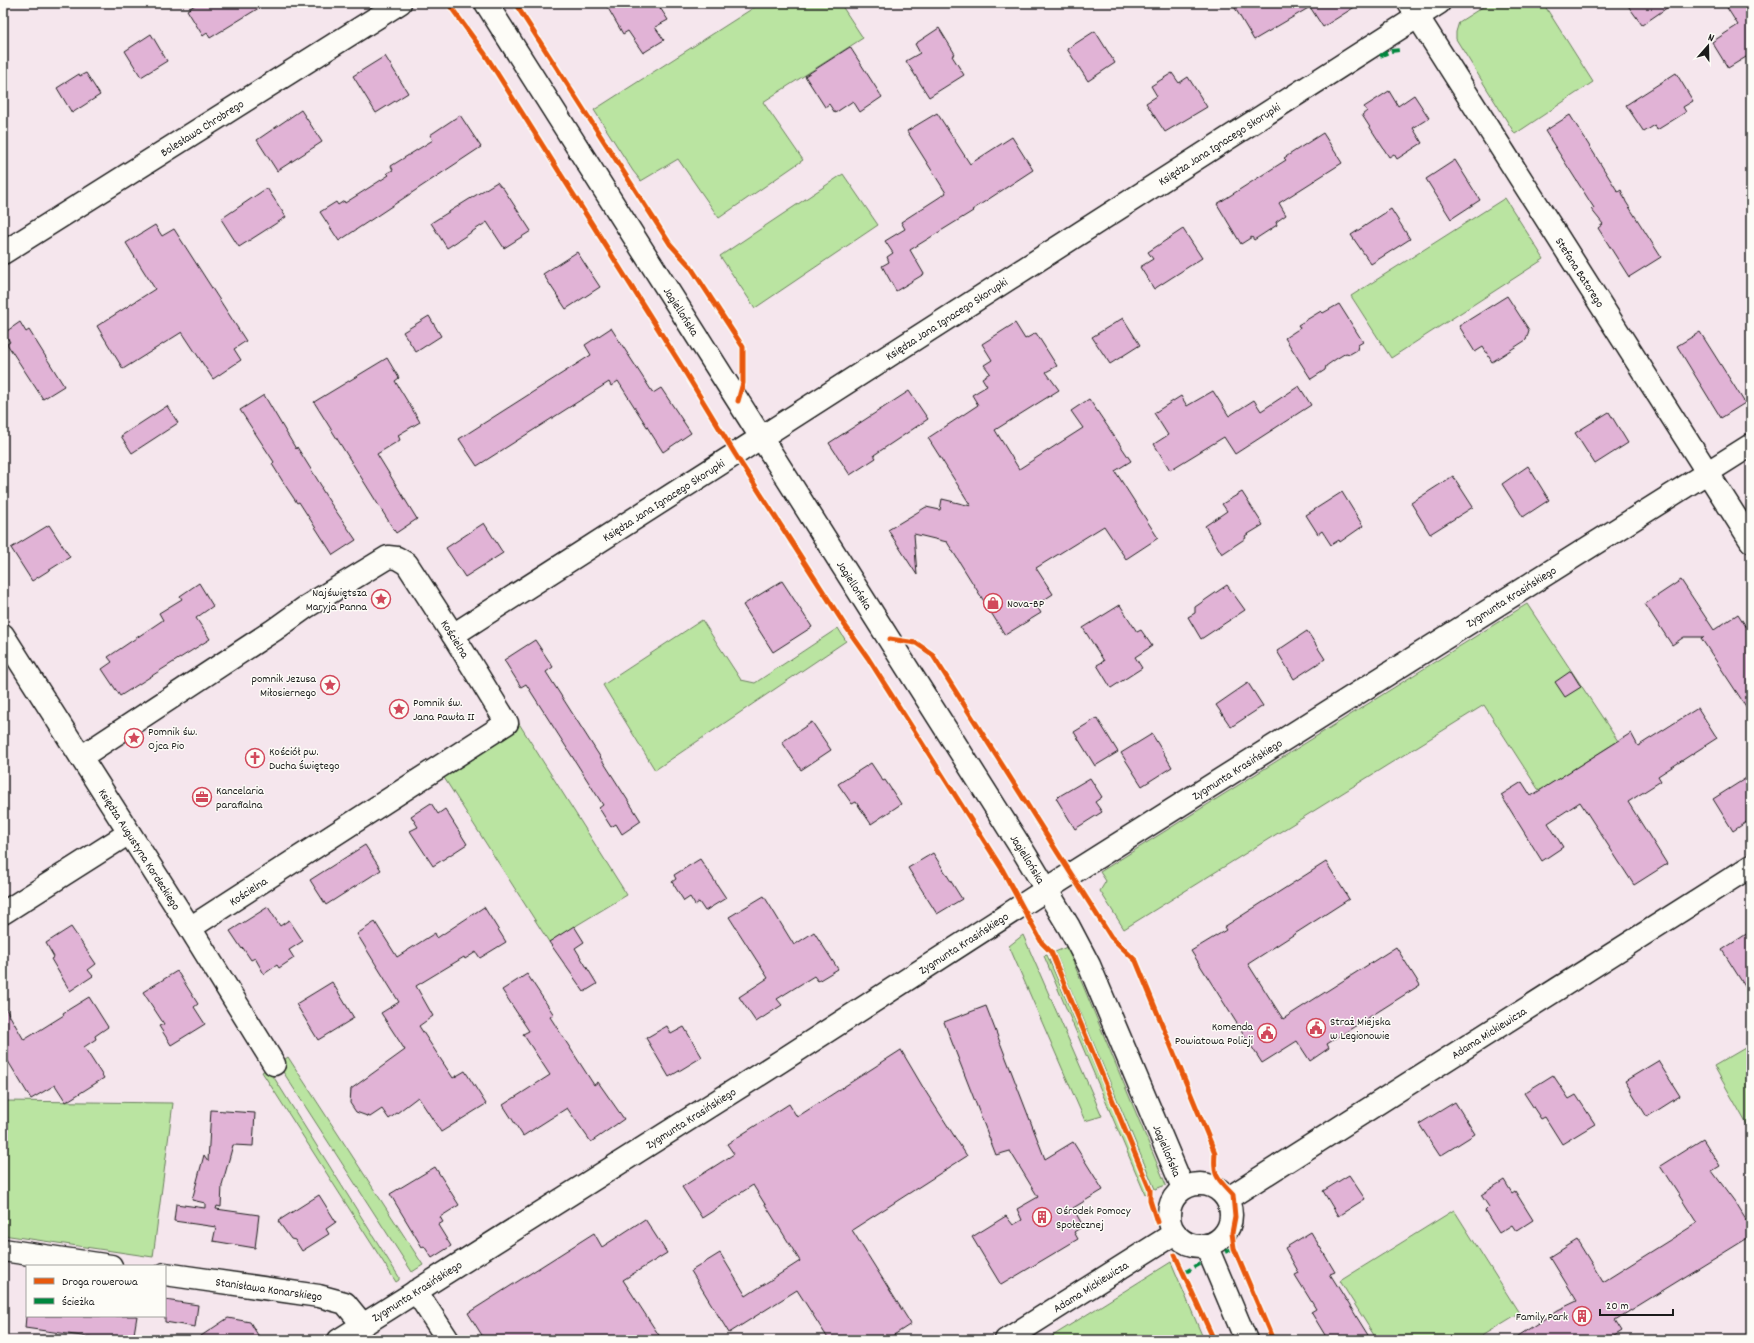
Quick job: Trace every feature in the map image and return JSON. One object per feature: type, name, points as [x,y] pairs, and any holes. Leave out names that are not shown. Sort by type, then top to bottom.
[{"type":"street","name":"Bolesława Chrobrego","points":[[3,253],[400,3]]},
{"type":"street","name":"Jagiellońska","points":[[486,3],[1070,927],[1089,965],[1183,1188]]},
{"type":"street","name":"Księdza Jana Ignacego Skorupki","points":[[453,635],[761,437],[1414,10],[1439,3]]},
{"type":"street","name":"Stefana Batorego","points":[[1414,10],[1707,474],[1751,541]]},
{"type":"street","name":"Zygmunta Krasińskiego","points":[[339,1340],[781,1061],[1047,889],[1751,445]]},
{"type":"street","name":"Kościelna","points":[[81,757],[274,630],[306,607],[388,556],[397,558],[407,564],[453,635],[507,722],[190,928]]},
{"type":"street","name":"Księdza Augustyna Kordeckiego","points":[[3,635],[190,928],[274,1064]]},
{"type":"street","points":[[3,913],[129,833]]},
{"type":"street","name":"Adama Mickiewicza","points":[[1227,1199],[1751,866]]},
{"type":"street","points":[[1207,1184],[1215,1187],[1227,1199],[1231,1215],[1226,1231],[1214,1242],[1206,1245],[1197,1245],[1189,1243],[1175,1233],[1169,1217],[1170,1209],[1177,1194],[1183,1188],[1191,1185],[1207,1184]]},
{"type":"street","name":"Adama Mickiewicza","points":[[1006,1340],[1175,1233]]},
{"type":"street","points":[[1206,1245],[1246,1340]]},
{"type":"street","points":[[3,1250],[104,1265]]},
{"type":"street","name":"Stanisława Konarskiego","points":[[166,1274],[325,1298],[345,1303],[363,1325]]},
{"type":"street","points":[[416,1292],[448,1340]]},
{"type":"green space","points":[[761,3],[840,3],[863,38],[763,102],[803,160],[719,218],[678,159],[641,181],[594,110]]},
{"type":"green space","points":[[1489,3],[1543,3],[1593,82],[1515,134],[1456,39],[1456,32],[1459,22]]},
{"type":"green space","points":[[843,174],[878,225],[755,308],[720,256]]},
{"type":"green space","points":[[1505,198],[1544,259],[1391,358],[1351,296]]},
{"type":"green space","points":[[1527,604],[1618,741],[1541,790],[1538,789],[1484,705],[1124,929],[1100,891],[1106,881],[1100,872]]},
{"type":"green space","points":[[702,620],[741,680],[755,683],[838,628],[846,641],[655,770],[603,685]]},
{"type":"green space","points":[[518,722],[627,895],[549,942],[441,773]]},
{"type":"green space","points":[[1023,935],[1102,1116],[1085,1121],[1009,946]]},
{"type":"green space","points":[[1067,947],[1166,1185],[1155,1189],[1055,952]]},
{"type":"green space","points":[[1047,955],[1148,1192],[1145,1194],[1044,956]]},
{"type":"green space","points":[[1745,1048],[1751,1060],[1750,1130],[1714,1066]]},
{"type":"green space","points":[[288,1057],[423,1265],[412,1272],[278,1064]]},
{"type":"green space","points":[[268,1068],[399,1277],[399,1280],[396,1282],[262,1072]]},
{"type":"green space","points":[[3,1101],[173,1103],[153,1257],[3,1235]]},
{"type":"green space","points":[[1454,1210],[1519,1313],[1475,1340],[1377,1340],[1340,1281]]},
{"type":"green space","points":[[1171,1262],[1204,1340],[1046,1340]]},
{"type":"building","points":[[198,3],[267,3],[210,38],[207,33],[203,36],[187,10]]},
{"type":"building","points":[[605,3],[657,3],[668,20],[655,27],[664,40],[643,53],[628,31],[623,34]]},
{"type":"building","points":[[1232,3],[1361,3],[1323,27],[1310,7],[1254,40]]},
{"type":"building","points":[[1626,3],[1674,3],[1642,25]]},
{"type":"building","points":[[1724,3],[1751,3],[1751,54],[1728,68],[1712,42],[1738,25]]},
{"type":"building","points":[[939,28],[955,54],[952,56],[964,75],[929,97],[906,61],[920,53],[915,44]]},
{"type":"building","points":[[1095,31],[1115,63],[1088,81],[1067,49]]},
{"type":"building","points":[[151,34],[167,61],[141,77],[125,51]]},
{"type":"building","points":[[850,47],[882,97],[860,112],[853,101],[835,113],[829,104],[825,107],[805,76]]},
{"type":"building","points":[[385,56],[408,93],[376,113],[353,76]]},
{"type":"building","points":[[86,73],[100,95],[72,113],[57,88],[79,74],[80,76]]},
{"type":"building","points":[[1172,73],[1179,83],[1188,77],[1207,107],[1165,132],[1146,103],[1157,96],[1151,86]]},
{"type":"building","points":[[1676,73],[1693,101],[1683,107],[1686,112],[1657,130],[1655,125],[1644,132],[1626,105]]},
{"type":"building","points":[[1389,91],[1398,106],[1414,95],[1429,118],[1413,128],[1422,143],[1397,159],[1394,154],[1389,157],[1362,115],[1367,111],[1364,107]]},
{"type":"building","points":[[301,110],[322,142],[277,171],[257,140]]},
{"type":"building","points":[[937,113],[970,164],[1012,137],[1033,170],[972,210],[973,211],[910,250],[924,274],[896,291],[882,266],[889,262],[887,257],[893,253],[885,241],[905,229],[901,222],[946,193],[907,131]]},
{"type":"building","points":[[460,115],[481,147],[339,241],[320,212],[336,202],[338,205],[344,201],[345,203],[389,175],[387,173],[393,170],[391,166],[433,140],[430,135]]},
{"type":"building","points":[[1570,115],[1618,192],[1621,190],[1626,202],[1661,257],[1629,277],[1598,228],[1603,224],[1591,209],[1594,208],[1545,131]]},
{"type":"building","points":[[1323,133],[1342,163],[1279,203],[1286,215],[1276,222],[1277,225],[1254,240],[1252,237],[1241,244],[1217,204],[1286,160],[1284,158]]},
{"type":"building","points":[[1455,160],[1480,200],[1451,219],[1426,179]]},
{"type":"building","points":[[497,182],[503,188],[531,231],[504,248],[487,222],[447,248],[431,223]]},
{"type":"building","points":[[267,188],[286,217],[239,247],[221,219]]},
{"type":"building","points":[[1391,209],[1410,239],[1371,264],[1351,235]]},
{"type":"building","points":[[155,225],[162,236],[174,229],[246,341],[234,349],[241,360],[213,379],[182,332],[123,369],[97,326],[155,289],[126,243]]},
{"type":"building","points":[[1183,229],[1202,258],[1154,289],[1140,267],[1153,259],[1148,252]]},
{"type":"building","points":[[577,252],[600,287],[566,309],[543,274]]},
{"type":"building","points":[[1507,296],[1529,330],[1526,340],[1492,362],[1483,347],[1475,352],[1459,326]]},
{"type":"building","points":[[1339,304],[1363,342],[1358,345],[1357,350],[1350,354],[1346,353],[1336,359],[1326,366],[1325,370],[1311,379],[1285,338],[1300,328],[1298,325],[1321,311],[1323,313]]},
{"type":"building","points":[[429,316],[441,336],[416,352],[403,332]]},
{"type":"building","points":[[1123,318],[1140,345],[1110,364],[1092,337]]},
{"type":"building","points":[[20,322],[26,332],[29,330],[64,386],[43,399],[7,344],[10,342],[4,333]]},
{"type":"building","points":[[1015,323],[1025,339],[1036,333],[1057,366],[1046,372],[1059,390],[995,430],[1019,469],[1083,428],[1071,411],[1089,399],[1131,461],[1115,471],[1158,538],[1126,559],[1104,526],[1036,568],[1053,594],[1036,605],[1041,613],[1005,635],[947,542],[914,534],[917,575],[888,530],[926,507],[940,510],[942,499],[971,506],[928,438],[978,405],[972,395],[987,386],[982,378],[990,373],[984,365],[992,360],[982,344]]},
{"type":"building","points":[[611,328],[653,393],[661,388],[691,433],[663,452],[618,381],[611,386],[609,382],[477,466],[459,439],[591,355],[585,345]]},
{"type":"building","points":[[1700,332],[1745,403],[1721,418],[1677,346]]},
{"type":"building","points":[[387,358],[399,378],[395,381],[420,422],[398,435],[400,440],[377,454],[417,519],[396,533],[314,402]]},
{"type":"building","points":[[1299,386],[1311,405],[1235,454],[1224,437],[1170,470],[1154,444],[1168,435],[1154,413],[1181,396],[1187,406],[1213,391],[1229,416],[1254,400],[1261,411]]},
{"type":"building","points":[[909,391],[928,419],[874,455],[876,458],[850,475],[829,443]]},
{"type":"building","points":[[264,395],[296,449],[297,447],[331,504],[356,540],[333,555],[299,502],[297,503],[285,485],[272,464],[274,462],[240,410]]},
{"type":"building","points":[[167,406],[178,423],[132,453],[121,436]]},
{"type":"building","points":[[1609,412],[1628,443],[1595,464],[1575,433]]},
{"type":"building","points":[[1528,466],[1549,500],[1523,517],[1502,484]]},
{"type":"building","points":[[1453,476],[1473,507],[1430,534],[1411,503]]},
{"type":"building","points":[[1242,492],[1263,525],[1245,536],[1246,538],[1222,554],[1205,526],[1227,511],[1222,504]]},
{"type":"building","points":[[1342,492],[1363,526],[1340,542],[1339,540],[1331,545],[1322,531],[1318,534],[1306,515]]},
{"type":"building","points":[[484,523],[503,553],[465,577],[446,548]]},
{"type":"building","points":[[49,525],[70,557],[32,581],[11,548]]},
{"type":"building","points":[[1681,580],[1714,630],[1738,614],[1751,634],[1751,714],[1701,638],[1704,637],[1684,637],[1672,645],[1645,604]]},
{"type":"building","points":[[782,581],[812,627],[773,652],[743,605]]},
{"type":"building","points":[[199,583],[213,606],[196,618],[210,639],[120,696],[102,669],[112,662],[108,657],[163,620],[159,613],[182,599],[180,596]]},
{"type":"building","points":[[1227,585],[1245,610],[1201,639],[1188,617],[1195,613],[1195,607]]},
{"type":"building","points":[[1120,605],[1137,632],[1141,630],[1152,646],[1135,657],[1142,668],[1111,688],[1097,665],[1104,661],[1083,628]]},
{"type":"building","points":[[1307,631],[1325,659],[1294,679],[1277,651]]},
{"type":"building","points":[[535,640],[553,667],[546,672],[641,821],[622,834],[616,824],[611,827],[599,808],[603,805],[526,684],[521,687],[504,660]]},
{"type":"building","points":[[1571,671],[1581,687],[1565,697],[1555,682]]},
{"type":"building","points":[[1248,683],[1263,706],[1231,727],[1216,705]]},
{"type":"building","points":[[1698,708],[1717,738],[1658,776],[1661,781],[1628,802],[1667,864],[1634,885],[1580,802],[1548,823],[1563,847],[1542,861],[1501,795],[1522,782],[1531,796],[1631,733],[1638,746]]},
{"type":"building","points":[[1097,718],[1118,752],[1095,766],[1074,732]]},
{"type":"building","points":[[812,722],[831,750],[801,770],[782,742]]},
{"type":"building","points":[[1152,734],[1172,767],[1142,786],[1121,753]]},
{"type":"building","points":[[871,763],[883,781],[885,780],[901,804],[871,824],[856,802],[852,804],[838,784]]},
{"type":"building","points":[[1751,775],[1751,819],[1733,831],[1713,799]]},
{"type":"building","points":[[1090,778],[1102,797],[1095,802],[1102,812],[1075,829],[1056,798]]},
{"type":"building","points":[[431,803],[438,814],[445,809],[467,844],[433,866],[410,831],[418,827],[411,816]]},
{"type":"building","points":[[365,845],[381,870],[326,905],[310,880]]},
{"type":"building","points":[[933,853],[962,899],[937,914],[908,868]]},
{"type":"building","points":[[700,859],[726,898],[705,911],[699,902],[695,905],[690,897],[684,901],[672,882],[676,879],[674,875]]},
{"type":"building","points":[[1326,862],[1349,899],[1248,964],[1283,1019],[1396,947],[1420,985],[1327,1044],[1329,1048],[1310,1061],[1297,1041],[1262,1063],[1191,951],[1226,930],[1224,927]]},
{"type":"building","points":[[764,896],[794,945],[814,932],[838,969],[818,981],[814,976],[777,999],[782,1005],[756,1022],[739,997],[768,978],[729,917]]},
{"type":"building","points":[[268,907],[280,926],[289,920],[303,941],[289,950],[294,958],[279,968],[277,965],[264,974],[255,958],[251,960],[230,931]]},
{"type":"building","points":[[484,907],[506,942],[480,958],[476,952],[465,959],[464,957],[416,986],[433,1016],[419,1026],[453,1078],[465,1071],[486,1104],[441,1132],[418,1097],[389,1119],[382,1109],[370,1117],[356,1112],[350,1103],[351,1089],[405,1050],[381,1013],[399,1002],[357,934],[375,922],[397,957],[435,933],[437,938]]},
{"type":"building","points":[[574,926],[584,942],[575,948],[597,984],[584,992],[549,942]]},
{"type":"building","points":[[71,927],[96,964],[88,970],[93,976],[70,991],[51,959],[54,957],[46,943]]},
{"type":"building","points":[[1751,931],[1751,996],[1722,950]]},
{"type":"building","points":[[177,971],[198,1004],[194,1007],[205,1024],[171,1045],[159,1026],[164,1024],[143,992]]},
{"type":"building","points":[[527,974],[554,1015],[550,1017],[594,1085],[598,1082],[624,1119],[591,1142],[567,1108],[523,1136],[503,1105],[550,1075],[523,1034],[529,1031],[502,990]]},
{"type":"building","points":[[332,982],[354,1018],[318,1040],[296,1004]]},
{"type":"building","points":[[89,997],[108,1027],[95,1036],[96,1039],[84,1047],[104,1078],[66,1102],[55,1085],[31,1099],[3,1053],[3,1004],[24,1040],[64,1015],[63,1013]]},
{"type":"building","points":[[986,1006],[1045,1159],[1073,1142],[1103,1190],[1073,1208],[1083,1226],[1074,1232],[1078,1239],[1001,1285],[972,1237],[1006,1216],[1013,1225],[1022,1220],[1017,1209],[1038,1197],[1010,1151],[996,1155],[944,1022]]},
{"type":"building","points":[[667,1026],[671,1034],[684,1027],[702,1057],[669,1077],[646,1038]]},
{"type":"building","points":[[901,1050],[967,1156],[852,1230],[911,1324],[886,1340],[829,1340],[797,1290],[729,1333],[691,1271],[720,1253],[746,1296],[800,1261],[753,1185],[702,1218],[682,1187],[734,1154],[727,1144],[789,1104],[797,1117]]},
{"type":"building","points":[[1658,1061],[1680,1096],[1647,1117],[1625,1081]]},
{"type":"building","points":[[1553,1075],[1569,1099],[1576,1095],[1595,1124],[1562,1144],[1545,1117],[1541,1119],[1524,1093]]},
{"type":"building","points":[[1455,1102],[1475,1134],[1440,1156],[1419,1124]]},
{"type":"building","points":[[211,1110],[255,1113],[253,1146],[233,1145],[222,1185],[221,1207],[217,1206],[216,1209],[259,1215],[255,1248],[213,1241],[216,1227],[174,1221],[176,1204],[205,1208],[205,1203],[192,1200],[204,1155],[208,1161]]},
{"type":"building","points":[[1703,1139],[1720,1166],[1712,1171],[1735,1202],[1751,1228],[1751,1236],[1615,1320],[1622,1331],[1608,1340],[1512,1340],[1558,1310],[1577,1301],[1550,1257],[1577,1240],[1603,1282],[1697,1223],[1660,1166]]},
{"type":"building","points":[[435,1167],[459,1205],[440,1217],[443,1222],[438,1225],[451,1246],[432,1258],[424,1246],[422,1247],[390,1194]]},
{"type":"building","points":[[1349,1175],[1365,1199],[1338,1216],[1323,1191]]},
{"type":"building","points":[[1504,1180],[1512,1193],[1515,1191],[1533,1220],[1516,1231],[1512,1225],[1499,1233],[1485,1211],[1489,1207],[1481,1195]]},
{"type":"building","points":[[319,1195],[336,1222],[326,1229],[329,1234],[302,1251],[295,1240],[291,1239],[278,1221]]},
{"type":"building","points":[[645,1219],[667,1253],[623,1280],[662,1340],[485,1340],[468,1313],[594,1233],[602,1247]]},
{"type":"building","points":[[1311,1232],[1335,1272],[1330,1274],[1371,1340],[1328,1340],[1311,1312],[1316,1309],[1295,1275],[1299,1273],[1285,1248]]},
{"type":"building","points":[[166,1300],[198,1305],[195,1327],[165,1322]]},
{"type":"building","points":[[26,1316],[137,1317],[133,1340],[96,1340],[96,1338],[25,1328]]},
{"type":"building","points":[[228,1318],[250,1322],[261,1340],[195,1340]]},
{"type":"marked path","points":[[1380,56],[1391,51],[1400,50]]},
{"type":"marked path","points":[[1225,1252],[1234,1248]]},
{"type":"marked path","points":[[1184,1273],[1200,1264]]},
{"type":"cycle path","points":[[448,3],[485,54],[679,362],[735,454],[844,624],[868,658],[1002,869],[1042,943],[1051,952],[1150,1190],[1150,1200],[1157,1222]]},
{"type":"cycle path","points":[[515,3],[670,244],[690,266],[743,347],[743,383],[738,401]]},
{"type":"cycle path","points":[[890,639],[916,643],[932,654],[1111,937],[1136,961],[1215,1153],[1217,1177],[1233,1195],[1235,1217],[1232,1233],[1234,1248],[1273,1340]]},
{"type":"cycle path","points":[[1175,1255],[1214,1340]]},
{"type":"place","name":"Najświętsza Maryja Panna","points":[[381,599]]},
{"type":"place","name":"Nova-BP","points":[[993,603]]},
{"type":"place","name":"pomnik Jezusa Miłosiernego","points":[[330,685]]},
{"type":"place","name":"Pomnik św. Jana Pawła II","points":[[399,709]]},
{"type":"place","name":"Pomnik św. Ojca Pio","points":[[134,738]]},
{"type":"place","name":"Kościół pw. Ducha Świętego","points":[[255,758]]},
{"type":"place","name":"Kancelaria parafialna","points":[[202,797]]},
{"type":"place","name":"Straż Miejska w Legionowie","points":[[1316,1028]]},
{"type":"place","name":"Komenda Powiatowa Policji","points":[[1267,1033]]},
{"type":"place","name":"Ośrodek Pomocy Społecznej","points":[[1042,1217]]},
{"type":"place","name":"Family Park","points":[[1582,1316]]}]
